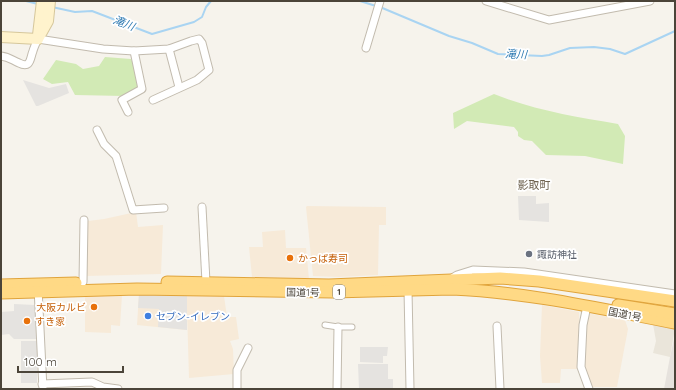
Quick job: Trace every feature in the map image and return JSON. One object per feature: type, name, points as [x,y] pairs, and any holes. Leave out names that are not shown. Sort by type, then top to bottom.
[{"type":"highway","name":"国道1号","points":[[1,293],[83,282],[136,281],[329,285],[500,278],[539,281],[675,302]]},
{"type":"highway","name":"1","points":[[450,279],[500,284],[675,314]]},
{"type":"highway","name":"国道1号","points":[[1,285],[38,288],[313,292],[452,288],[519,295],[675,323]]},
{"type":"main road","points":[[38,39],[42,1]]},
{"type":"main road","points":[[38,39],[48,21],[50,1]]},
{"type":"main road","points":[[1,37],[38,39]]},
{"type":"street","points":[[486,1],[549,20],[650,1]]},
{"type":"street","points":[[366,48],[379,4]]},
{"type":"street","points":[[1,56],[13,59],[19,64],[26,64],[30,62],[38,39],[103,49],[134,51],[169,50],[191,40],[199,39],[202,43],[209,70],[197,80],[153,100]]},
{"type":"street","points":[[169,50],[179,87]]},
{"type":"street","points":[[128,112],[122,100],[142,89],[134,51]]},
{"type":"street","points":[[98,130],[104,144],[116,156],[133,210],[164,208]]},
{"type":"street","points":[[202,207],[206,282]]},
{"type":"street","points":[[83,282],[84,220]]},
{"type":"street","points":[[450,279],[473,270],[524,272],[675,294]]},
{"type":"street","points":[[38,288],[43,386],[92,382],[103,387],[118,389]]},
{"type":"street","points":[[408,290],[410,389]]},
{"type":"street","points":[[587,306],[583,325],[581,367],[589,389]]},
{"type":"street","points":[[325,325],[352,327]]},
{"type":"street","points":[[498,326],[500,389]]},
{"type":"street","points":[[337,389],[338,327]]},
{"type":"street","points":[[237,389],[237,370],[248,348]]},
{"type":"shaded area","points":[[23,80],[49,88],[66,84],[69,93],[36,106]]},
{"type":"shaded area","points":[[518,196],[536,196],[536,204],[549,203],[549,222],[519,220]]},
{"type":"shaded area","points":[[307,206],[386,207],[386,225],[379,225],[378,275],[339,277],[313,276]]},
{"type":"shaded area","points":[[136,212],[138,227],[163,225],[161,274],[86,276],[86,224],[88,221]]},
{"type":"shaded area","points":[[285,230],[286,248],[306,248],[309,279],[252,277],[249,247],[263,247],[262,232]]},
{"type":"shaded area","points":[[139,294],[224,296],[227,317],[236,317],[239,339],[230,341],[233,349],[234,374],[189,378],[187,311],[187,330],[137,325]]},
{"type":"shaded area","points":[[139,294],[187,295],[187,330],[158,327],[159,309],[138,308]]},
{"type":"shaded area","points":[[85,295],[122,295],[120,326],[111,325],[111,333],[85,332]]},
{"type":"shaded area","points":[[14,304],[35,305],[36,339],[14,339],[9,334],[1,335],[1,312],[14,311]]},
{"type":"shaded area","points":[[542,305],[579,312],[579,369],[561,369],[560,383],[542,383],[540,356]]},
{"type":"shaded area","points":[[586,313],[625,320],[628,329],[617,387],[591,387],[583,365]]},
{"type":"shaded area","points":[[653,324],[675,328],[670,357],[653,353],[656,341]]},
{"type":"shaded area","points":[[675,334],[675,389],[664,389],[670,357]]},
{"type":"shaded area","points":[[21,341],[37,341],[37,383],[21,383]]},
{"type":"shaded area","points":[[360,347],[388,347],[387,356],[383,356],[383,363],[360,362]]},
{"type":"shaded area","points":[[358,364],[388,364],[388,379],[393,379],[393,389],[359,389]]},
{"type":"green space","points":[[105,57],[131,59],[137,72],[140,87],[124,96],[75,95],[68,82],[52,84],[43,79],[56,60],[76,64],[83,69],[99,66]]},
{"type":"green space","points":[[494,94],[539,109],[618,124],[625,136],[623,164],[585,156],[546,155],[532,141],[524,140],[518,136],[518,132],[514,127],[467,121],[454,129],[453,113]]},
{"type":"waterway","name":"滝川","points":[[26,1],[38,4]]},
{"type":"waterway","name":"滝川","points":[[52,7],[75,12],[92,11],[152,34],[194,22],[202,17],[206,7],[211,1]]},
{"type":"waterway","name":"滝川","points":[[360,1],[376,6]]},
{"type":"waterway","name":"滝川","points":[[380,7],[449,36],[472,43],[498,54],[542,56],[570,48],[594,47],[610,49],[625,54],[675,31]]},
{"type":"place","name":"諏訪神社","points":[[529,254]]},
{"type":"place","name":"かっぱ寿司","points":[[290,258]]},
{"type":"place","name":"大阪カルビ","points":[[94,307]]},
{"type":"place","name":"セブン-イレブン","points":[[148,316]]},
{"type":"place","name":"すき家","points":[[27,321]]},
{"type":"district","name":"影取町","points":[[534,185]]}]
